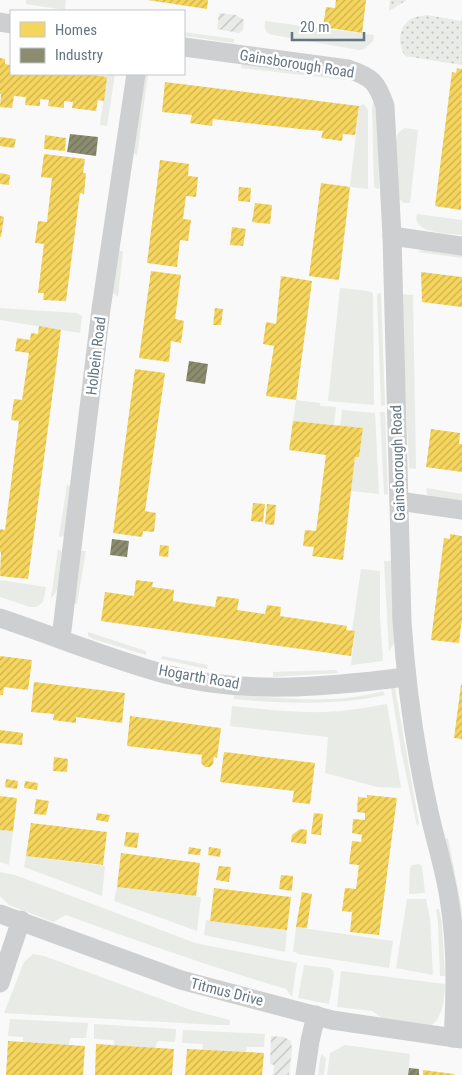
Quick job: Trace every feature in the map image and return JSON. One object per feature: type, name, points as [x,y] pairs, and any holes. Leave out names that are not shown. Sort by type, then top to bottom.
[{"type":"street","name":"Gainsborough Road","points":[[185,47],[348,69],[375,82],[385,106],[392,236],[401,613],[406,677],[427,802],[449,898],[456,981],[457,1038]]},
{"type":"street","name":"Holbein Road","points":[[61,638],[101,309],[136,75]]},
{"type":"street","points":[[392,236],[462,246]]},
{"type":"street","points":[[399,501],[462,510]]},
{"type":"street","name":"Hogarth Road","points":[[0,618],[165,674],[215,682],[290,688],[406,677]]},
{"type":"street","name":"Titmus Drive","points":[[0,914],[21,920],[180,980],[332,1020],[457,1038]]},
{"type":"street","points":[[0,982],[21,920]]},
{"type":"street","points":[[305,1075],[316,1015]]},
{"type":"shaded area","points":[[26,0],[66,0],[65,10],[26,4]]},
{"type":"shaded area","points":[[390,0],[407,0],[389,11]]},
{"type":"shaded area","points":[[219,13],[236,15],[244,20],[243,30],[239,33],[217,29]]},
{"type":"shaded area","points":[[427,15],[461,21],[462,17],[462,65],[405,56],[400,40],[402,29],[409,20]]},
{"type":"shaded area","points":[[265,21],[374,35],[373,41],[364,49],[359,50],[273,35],[266,30]]},
{"type":"shaded area","points":[[185,32],[234,39],[234,43],[185,36]]},
{"type":"shaded area","points":[[242,62],[346,75],[347,80],[241,68]]},
{"type":"shaded area","points":[[107,75],[115,75],[107,126],[100,125]]},
{"type":"shaded area","points":[[143,75],[148,75],[137,156],[132,151]]},
{"type":"shaded area","points":[[373,103],[376,104],[378,117],[379,189],[374,186]]},
{"type":"shaded area","points":[[364,104],[368,110],[368,189],[350,187],[359,106]]},
{"type":"shaded area","points":[[405,128],[418,130],[410,203],[404,203],[398,198],[396,139],[398,134]]},
{"type":"shaded area","points":[[417,214],[462,220],[462,235],[440,233],[425,229],[417,221]]},
{"type":"shaded area","points":[[424,249],[462,253],[462,258],[417,252]]},
{"type":"shaded area","points":[[119,251],[123,251],[118,297],[113,293]]},
{"type":"shaded area","points":[[340,288],[373,293],[374,405],[328,401]]},
{"type":"shaded area","points":[[381,293],[385,405],[381,406],[377,294]]},
{"type":"shaded area","points":[[401,294],[413,295],[416,469],[409,468]]},
{"type":"shaded area","points":[[0,308],[77,313],[82,316],[80,333],[0,320]]},
{"type":"shaded area","points":[[296,400],[320,403],[320,406],[336,407],[334,425],[293,421]]},
{"type":"shaded area","points":[[342,410],[375,413],[379,494],[351,491],[355,457],[359,457],[363,428],[340,426]]},
{"type":"shaded area","points":[[380,412],[385,412],[388,495],[384,494]]},
{"type":"shaded area","points":[[67,484],[71,487],[64,536],[59,537]]},
{"type":"shaded area","points":[[426,488],[462,494],[462,502],[432,498],[427,494]]},
{"type":"shaded area","points":[[58,549],[62,552],[60,577],[55,594],[51,598]]},
{"type":"shaded area","points":[[79,551],[86,551],[77,604],[73,603]]},
{"type":"shaded area","points":[[384,561],[391,561],[394,643],[389,651]]},
{"type":"shaded area","points":[[361,569],[380,571],[380,617],[383,661],[351,665],[355,631],[352,631]]},
{"type":"shaded area","points":[[0,580],[46,587],[43,602],[36,607],[30,607],[0,597]]},
{"type":"shaded area","points":[[88,632],[146,651],[146,655],[93,639],[88,636]]},
{"type":"shaded area","points":[[162,656],[208,665],[207,669],[161,659]]},
{"type":"shaded area","points":[[336,670],[338,673],[273,677],[273,672]]},
{"type":"shaded area","points":[[391,688],[395,688],[419,824],[417,826],[401,750]]},
{"type":"shaded area","points":[[383,691],[385,695],[333,702],[290,703],[234,699],[234,695],[290,699],[328,699],[346,698]]},
{"type":"shaded area","points":[[387,704],[401,788],[377,787],[325,773],[328,737],[230,726],[232,706],[325,712]]},
{"type":"shaded area","points":[[0,830],[13,831],[9,865],[0,862]]},
{"type":"shaded area","points":[[448,838],[462,910],[462,960],[443,840]]},
{"type":"shaded area","points":[[26,856],[105,866],[102,896],[24,867]]},
{"type":"shaded area","points":[[419,864],[422,866],[425,893],[409,894],[410,868],[412,865]]},
{"type":"shaded area","points":[[0,872],[15,875],[195,943],[297,963],[292,997],[286,989],[176,954],[66,915],[53,922],[9,905],[0,896]]},
{"type":"shaded area","points":[[117,887],[201,897],[197,931],[114,901]]},
{"type":"shaded area","points":[[407,899],[426,899],[430,919],[433,975],[396,968]]},
{"type":"shaded area","points":[[436,909],[439,909],[442,923],[445,976],[440,976]]},
{"type":"shaded area","points":[[206,920],[287,930],[285,952],[204,935]]},
{"type":"shaded area","points":[[296,927],[393,941],[389,968],[298,954],[293,951]]},
{"type":"shaded area","points":[[33,954],[44,956],[191,1010],[230,1020],[230,1025],[4,1013],[24,962]]},
{"type":"shaded area","points":[[304,965],[330,968],[333,971],[329,1004],[298,998]]},
{"type":"shaded area","points":[[341,971],[445,984],[444,1001],[439,1016],[432,1025],[382,1018],[372,1011],[337,1007]]},
{"type":"shaded area","points":[[10,1019],[88,1023],[86,1038],[70,1038],[69,1045],[23,1043],[23,1037],[8,1036]]},
{"type":"shaded area","points":[[94,1024],[176,1029],[175,1042],[158,1041],[155,1048],[114,1045],[114,1040],[94,1039]]},
{"type":"shaded area","points":[[183,1030],[265,1034],[264,1047],[247,1047],[246,1052],[202,1050],[203,1044],[182,1043]]},
{"type":"shaded area","points":[[271,1036],[284,1037],[291,1041],[292,1050],[289,1075],[273,1075],[274,1065],[270,1064]]},
{"type":"shaded area","points":[[345,1045],[410,1054],[408,1075],[327,1075],[330,1053]]},
{"type":"shaded area","points":[[322,1054],[326,1059],[324,1075],[318,1075],[320,1059]]},
{"type":"building: Homes","points":[[148,0],[208,0],[207,9]]},
{"type":"building: Homes","points":[[336,0],[366,0],[362,33],[323,27],[326,7],[335,8]]},
{"type":"building: Homes","points":[[0,58],[5,59],[5,64],[10,65],[10,75],[92,75],[107,77],[104,101],[98,100],[96,111],[72,108],[73,102],[64,101],[64,108],[48,106],[49,100],[40,99],[40,106],[25,105],[26,97],[14,96],[12,108],[0,107]]},
{"type":"building: Homes","points":[[457,68],[462,69],[461,210],[435,206],[452,72],[456,73]]},
{"type":"building: Homes","points":[[165,82],[359,106],[355,135],[343,134],[342,141],[321,138],[323,131],[213,119],[212,126],[190,123],[192,115],[162,112]]},
{"type":"building: Homes","points":[[45,135],[66,138],[65,151],[44,149]]},
{"type":"building: Homes","points":[[0,137],[16,139],[14,148],[0,146]]},
{"type":"building: Homes","points":[[44,154],[85,159],[83,173],[86,173],[84,194],[80,193],[66,301],[43,300],[44,293],[38,293],[44,244],[35,243],[38,221],[47,222],[52,178],[41,177]]},
{"type":"building: Homes","points":[[160,160],[189,164],[188,176],[198,177],[196,197],[186,196],[183,219],[191,220],[188,241],[180,240],[177,267],[147,263]]},
{"type":"building: Homes","points":[[0,173],[10,175],[9,185],[0,184]]},
{"type":"building: Homes","points":[[321,183],[350,187],[339,280],[309,276]]},
{"type":"building: Homes","points":[[239,187],[251,188],[250,202],[238,201]]},
{"type":"building: Homes","points":[[255,203],[272,205],[270,224],[252,222]]},
{"type":"building: Homes","points":[[0,216],[4,217],[1,237],[0,237]]},
{"type":"building: Homes","points":[[232,227],[246,229],[243,246],[230,245]]},
{"type":"building: Homes","points":[[151,271],[181,275],[175,319],[184,321],[181,343],[171,341],[169,362],[139,358]]},
{"type":"building: Homes","points":[[421,272],[462,277],[462,307],[422,302]]},
{"type":"building: Homes","points":[[281,276],[312,281],[296,400],[266,396],[274,346],[263,344],[266,322],[276,324]]},
{"type":"building: Homes","points":[[215,308],[223,309],[221,325],[213,325]]},
{"type":"building: Homes","points":[[39,326],[61,330],[28,579],[0,576],[0,529],[5,530],[19,421],[11,420],[14,399],[22,400],[29,353],[15,351],[17,338],[30,340],[31,333],[38,334]]},
{"type":"building: Homes","points":[[135,369],[165,373],[145,511],[156,513],[154,532],[143,531],[142,537],[113,533]]},
{"type":"building: Homes","points":[[293,421],[363,428],[359,457],[355,457],[343,560],[312,556],[314,547],[303,546],[305,530],[316,531],[326,455],[289,450]]},
{"type":"building: Homes","points":[[431,429],[460,433],[459,444],[462,444],[462,472],[426,467]]},
{"type":"building: Homes","points":[[253,503],[265,504],[263,522],[251,521]]},
{"type":"building: Homes","points":[[267,504],[276,505],[274,525],[265,524]]},
{"type":"building: Homes","points":[[450,534],[462,536],[462,619],[459,643],[431,640],[444,538],[450,539]]},
{"type":"building: Homes","points":[[160,545],[169,546],[168,557],[159,556]]},
{"type":"building: Homes","points":[[136,580],[153,582],[152,587],[174,590],[173,601],[215,607],[217,596],[239,599],[237,610],[265,614],[267,605],[281,607],[280,616],[347,626],[346,630],[355,631],[351,656],[101,621],[105,592],[134,596]]},
{"type":"building: Homes","points":[[0,656],[32,660],[28,690],[4,687],[3,695],[0,695]]},
{"type":"building: Homes","points":[[34,682],[125,693],[122,723],[76,717],[76,723],[53,720],[54,714],[31,712]]},
{"type":"building: Homes","points":[[462,685],[462,739],[454,738]]},
{"type":"building: Homes","points":[[130,716],[221,728],[217,758],[214,757],[213,764],[210,767],[205,767],[201,763],[202,755],[127,746]]},
{"type":"building: Homes","points":[[0,730],[23,733],[22,745],[0,743]]},
{"type":"building: Homes","points":[[224,752],[315,763],[310,804],[292,802],[294,791],[220,782]]},
{"type":"building: Homes","points":[[54,757],[68,759],[67,772],[53,771]]},
{"type":"building: Homes","points":[[6,779],[18,781],[17,789],[5,787]]},
{"type":"building: Homes","points":[[25,781],[38,783],[37,790],[24,788]]},
{"type":"building: Homes","points":[[367,795],[397,798],[379,935],[350,932],[352,912],[342,911],[345,888],[356,889],[359,865],[349,864],[352,841],[361,842],[362,835],[352,833],[353,819],[365,820],[365,813],[357,812],[358,797],[367,798]]},
{"type":"building: Homes","points":[[0,796],[17,798],[13,831],[0,830]]},
{"type":"building: Homes","points":[[36,799],[49,801],[46,815],[34,814]]},
{"type":"building: Homes","points":[[97,813],[110,815],[108,822],[96,820]]},
{"type":"building: Homes","points":[[314,813],[323,814],[321,835],[311,834]]},
{"type":"building: Homes","points":[[31,823],[107,832],[103,865],[26,856]]},
{"type":"building: Homes","points":[[300,829],[307,830],[306,844],[291,842],[292,835]]},
{"type":"building: Homes","points":[[126,832],[139,833],[137,848],[124,846]]},
{"type":"building: Homes","points":[[189,847],[201,849],[200,855],[188,854]]},
{"type":"building: Homes","points":[[209,847],[221,849],[220,857],[208,855]]},
{"type":"building: Homes","points":[[121,853],[200,863],[196,896],[117,887]]},
{"type":"building: Homes","points":[[219,866],[231,867],[229,882],[216,880]]},
{"type":"building: Homes","points":[[281,875],[293,876],[292,891],[279,889]]},
{"type":"building: Homes","points":[[214,888],[291,897],[287,930],[210,921]]},
{"type":"building: Homes","points":[[302,892],[312,894],[307,928],[296,927]]},
{"type":"building: Homes","points":[[8,1041],[85,1046],[83,1075],[6,1075]]},
{"type":"building: Homes","points":[[96,1044],[174,1049],[172,1075],[95,1075]]},
{"type":"building: Homes","points":[[187,1049],[264,1053],[262,1075],[185,1075]]},
{"type":"building: Homes","points":[[423,1070],[454,1074],[454,1075],[423,1075]]},
{"type":"building: Industry","points":[[70,134],[98,137],[96,156],[67,152]]},
{"type":"building: Industry","points":[[189,361],[208,364],[205,384],[186,381]]},
{"type":"building: Industry","points":[[112,539],[129,541],[127,557],[110,555]]},
{"type":"building: Industry","points":[[409,1068],[419,1069],[419,1075],[408,1075]]}]
